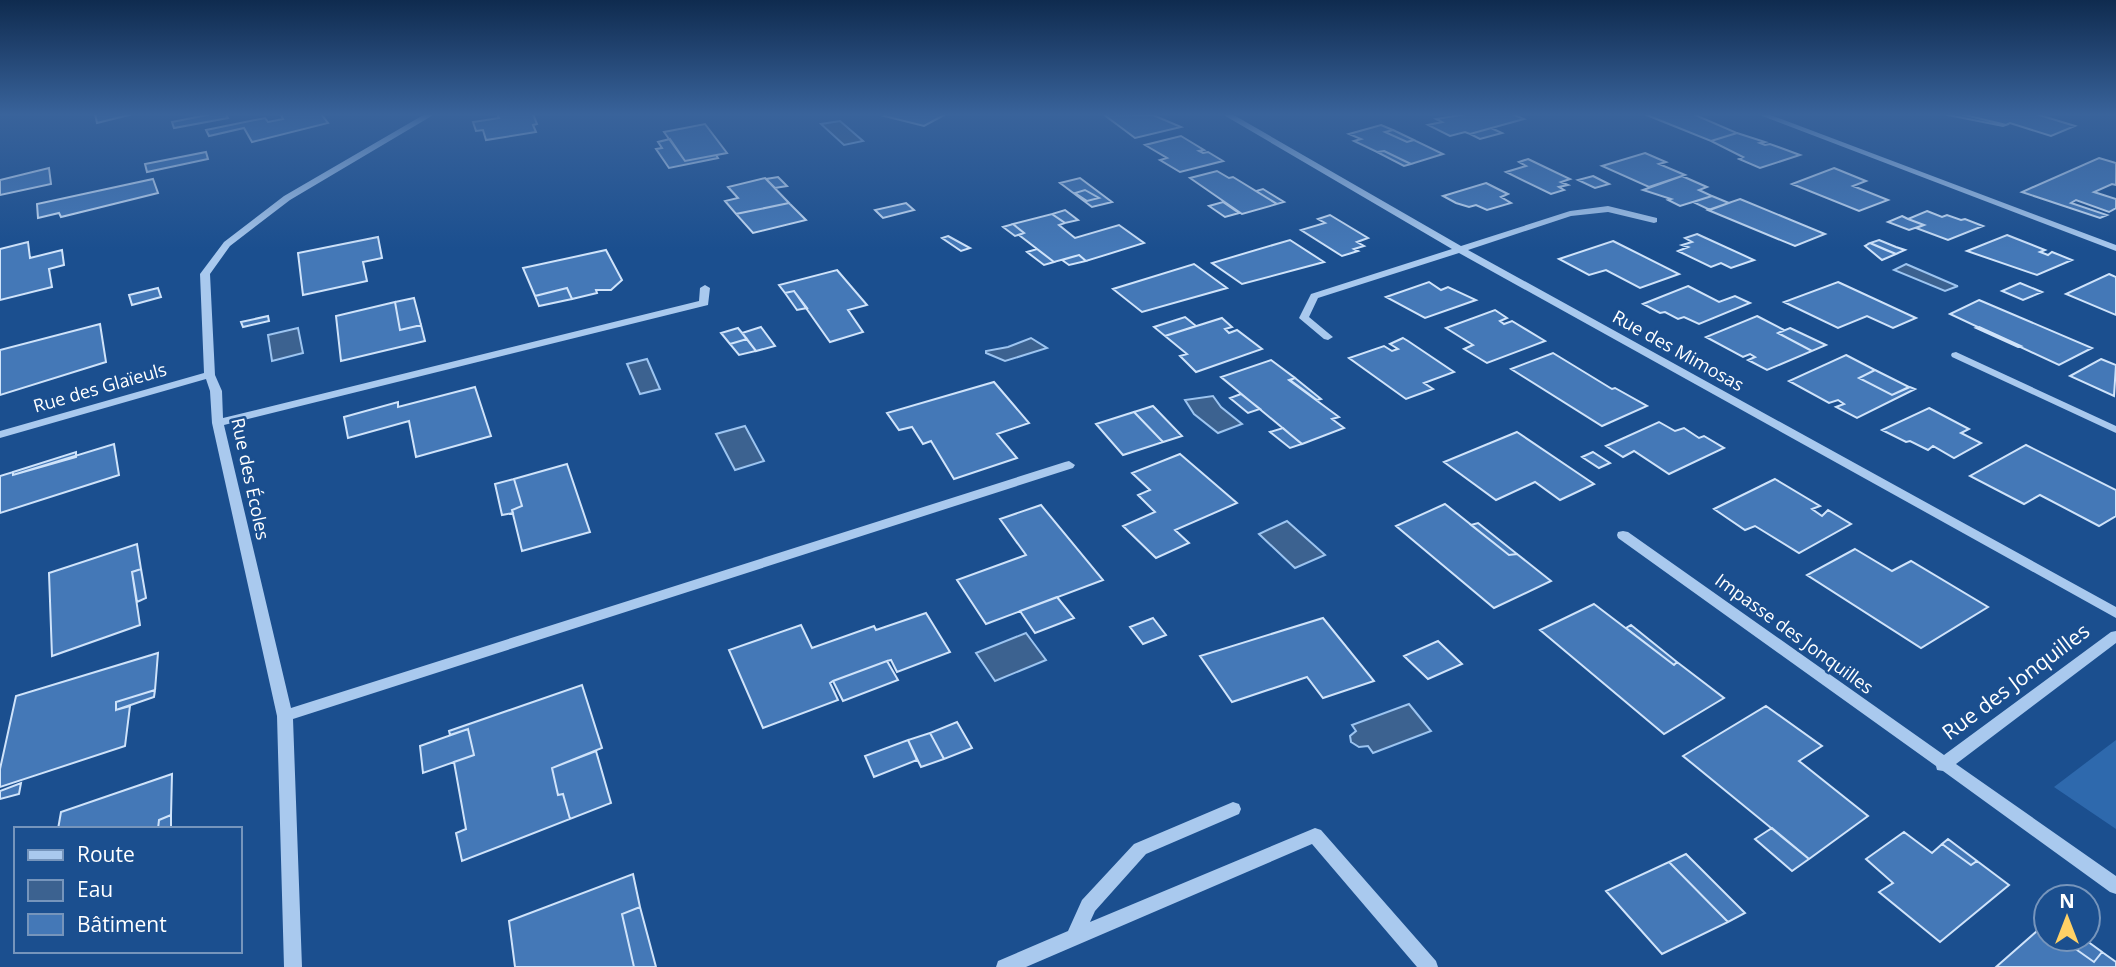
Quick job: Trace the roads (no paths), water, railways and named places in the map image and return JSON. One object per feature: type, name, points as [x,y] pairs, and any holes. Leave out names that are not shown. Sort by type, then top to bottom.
[{"type":"street","name":"Rue des Écoles","points":[[293,967],[295,951],[285,716],[218,423],[216,391],[210,375],[205,274],[227,244],[287,198],[354,159]]},
{"type":"street","name":"Rue des Mimosas","points":[[1304,159],[1461,250],[2116,614]]},
{"type":"street","points":[[1881,159],[2116,248]]},
{"type":"street","points":[[1328,337],[1304,318],[1314,296],[1570,214],[1608,209],[1654,220]]},
{"type":"street","points":[[218,423],[704,303],[705,289]]},
{"type":"street","points":[[1956,355],[2116,430]]},
{"type":"street","name":"Rue des Glaïeuls","points":[[0,435],[210,375]]},
{"type":"street","points":[[285,716],[1069,465]]},
{"type":"street","name":"Impasse des Jonquilles","points":[[1623,535],[1943,765]]},
{"type":"street","name":"Rue des Jonquilles","points":[[2116,636],[1943,765],[2116,886]]},
{"type":"street","points":[[1075,937],[1088,906],[1140,849],[1233,809]]},
{"type":"street","points":[[1004,967],[1315,835],[1429,967]]},
{"type":"water","points":[[1906,264],[1958,286],[1945,291],[1894,270]]},
{"type":"water","points":[[298,328],[303,353],[272,361],[268,335]]},
{"type":"water","points":[[1031,338],[1047,348],[1005,361],[986,353],[986,351],[1008,347]]},
{"type":"water","points":[[647,359],[660,389],[640,394],[627,364]]},
{"type":"water","points":[[1213,396],[1221,407],[1242,424],[1218,433],[1194,414],[1185,400]]},
{"type":"water","points":[[745,426],[764,461],[735,470],[716,434]]},
{"type":"water","points":[[1287,521],[1325,555],[1295,568],[1259,534]]},
{"type":"water","points":[[1026,633],[1046,660],[995,681],[976,653]]},
{"type":"water","points":[[1409,704],[1431,731],[1373,753],[1368,746],[1359,747],[1351,742],[1350,736],[1356,731],[1352,725]]}]
